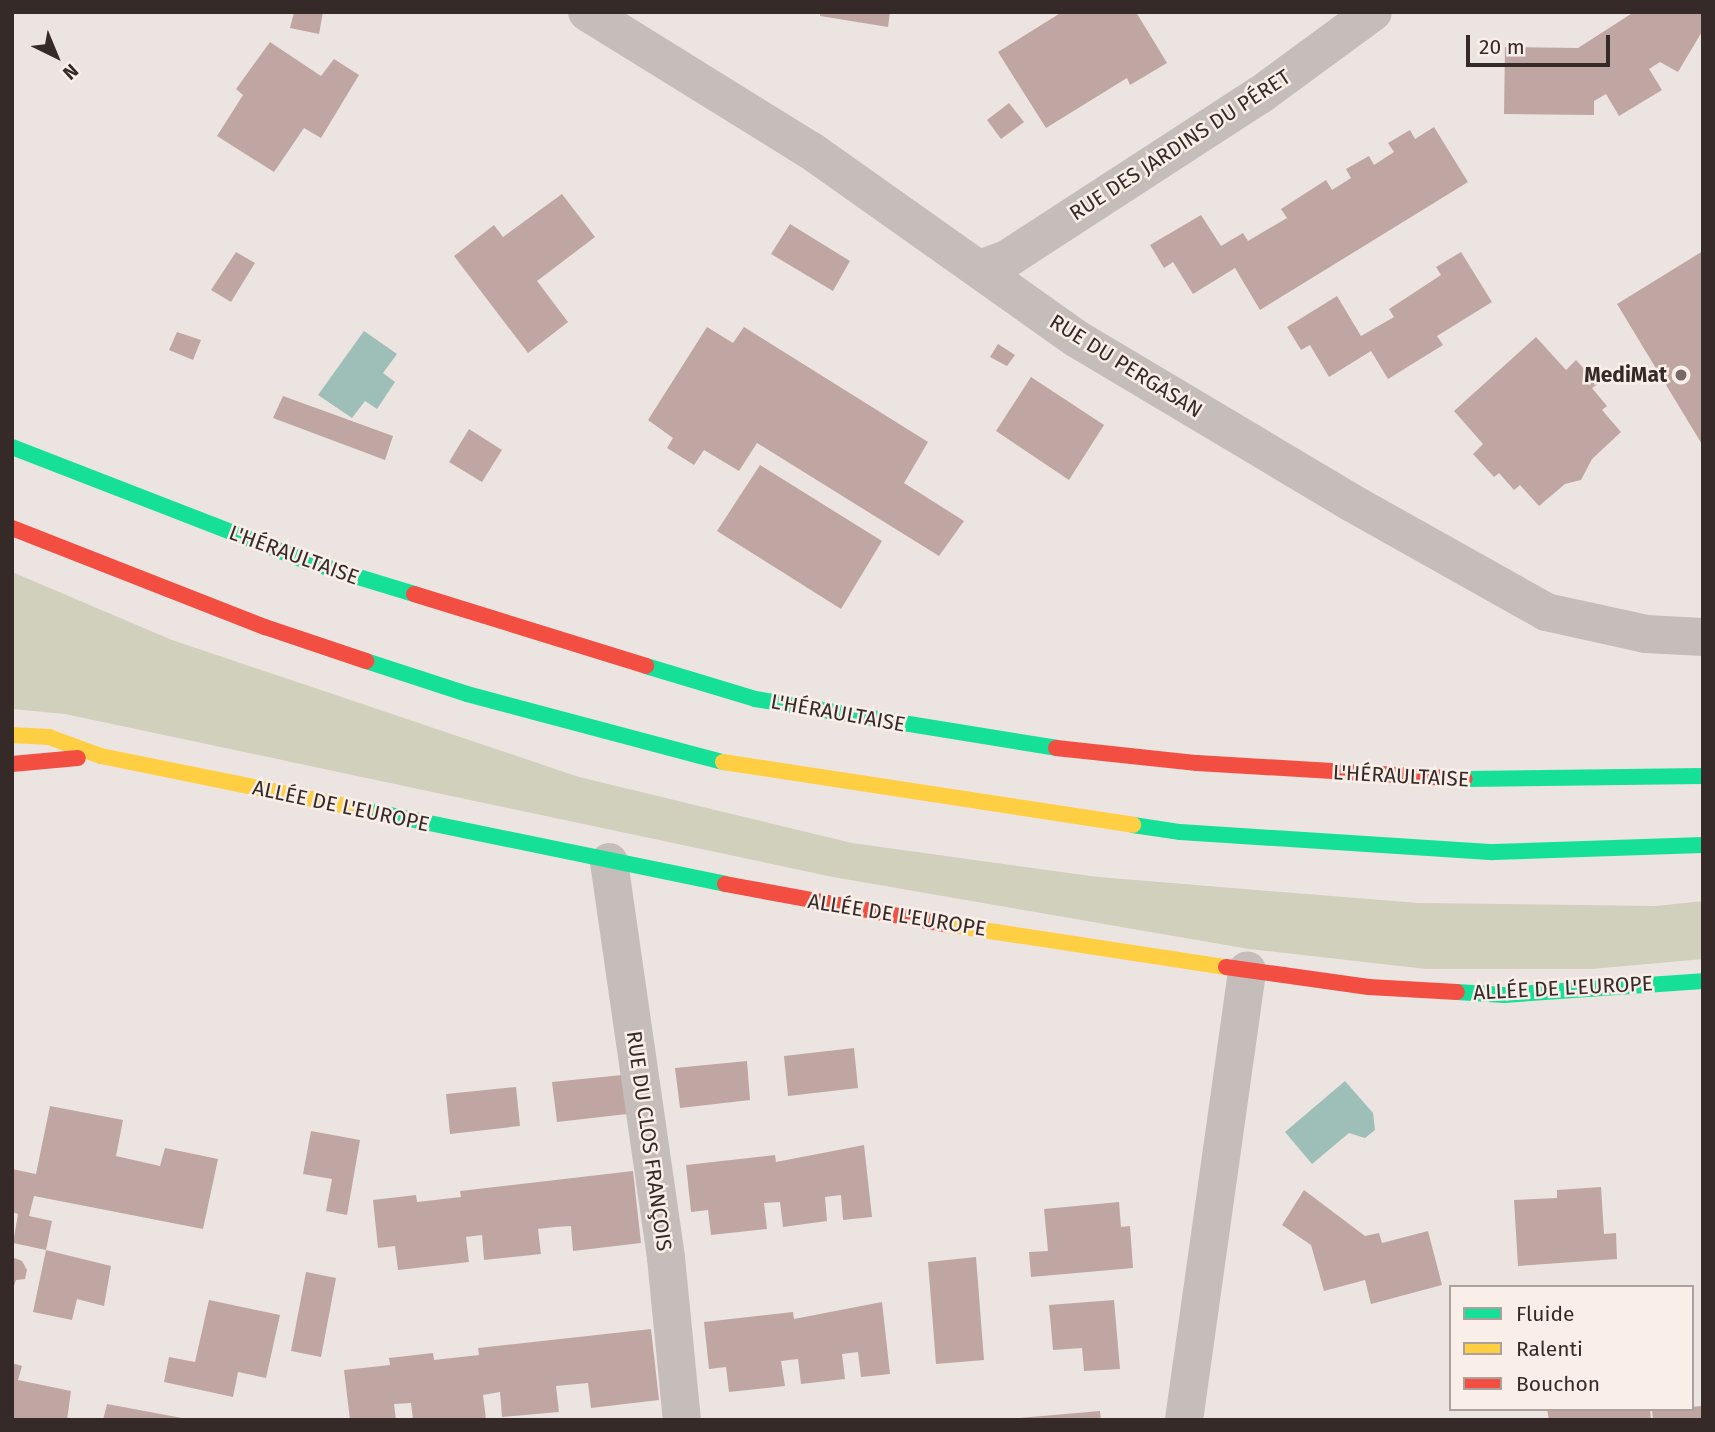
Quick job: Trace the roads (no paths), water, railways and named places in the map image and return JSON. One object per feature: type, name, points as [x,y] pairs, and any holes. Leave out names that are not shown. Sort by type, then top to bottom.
[{"type":"main road","name":"L'HÉRAULTAISE","points":[[12,447],[309,562],[755,699],[1030,745],[1196,764],[1495,781],[1703,776]]},
{"type":"main road","points":[[12,528],[265,627],[467,695],[729,764],[1180,832],[1493,852],[1703,845]]},
{"type":"main road","name":"ALLÉE DE L'EUROPE","points":[[12,734],[49,737],[101,756],[610,863],[854,910],[1247,970],[1369,987],[1504,995],[1703,981]]},
{"type":"main road","name":"ALLÉE DE L'EUROPE","points":[[12,764],[101,756]]},
{"type":"street","name":"RUE DU PERGASAN","points":[[587,12],[810,149],[982,268],[1077,339],[1352,503],[1546,612],[1646,634],[1703,637]]},
{"type":"street","name":"RUE DES JARDINS DU PÉRET","points":[[982,268],[1007,259],[1248,103],[1373,12]]},
{"type":"street","name":"RUE DU CLOS FRANÇOIS","points":[[610,863],[666,1258],[682,1420]]},
{"type":"street","points":[[1184,1420],[1247,970]]},
{"type":"water","points":[[364,331],[397,354],[383,373],[395,382],[377,409],[365,401],[352,418],[318,395]]},
{"type":"water","points":[[1345,1081],[1373,1113],[1375,1130],[1365,1138],[1349,1133],[1312,1164],[1285,1132]]},
{"type":"place","name":"MediMat","points":[[1681,375]]}]
